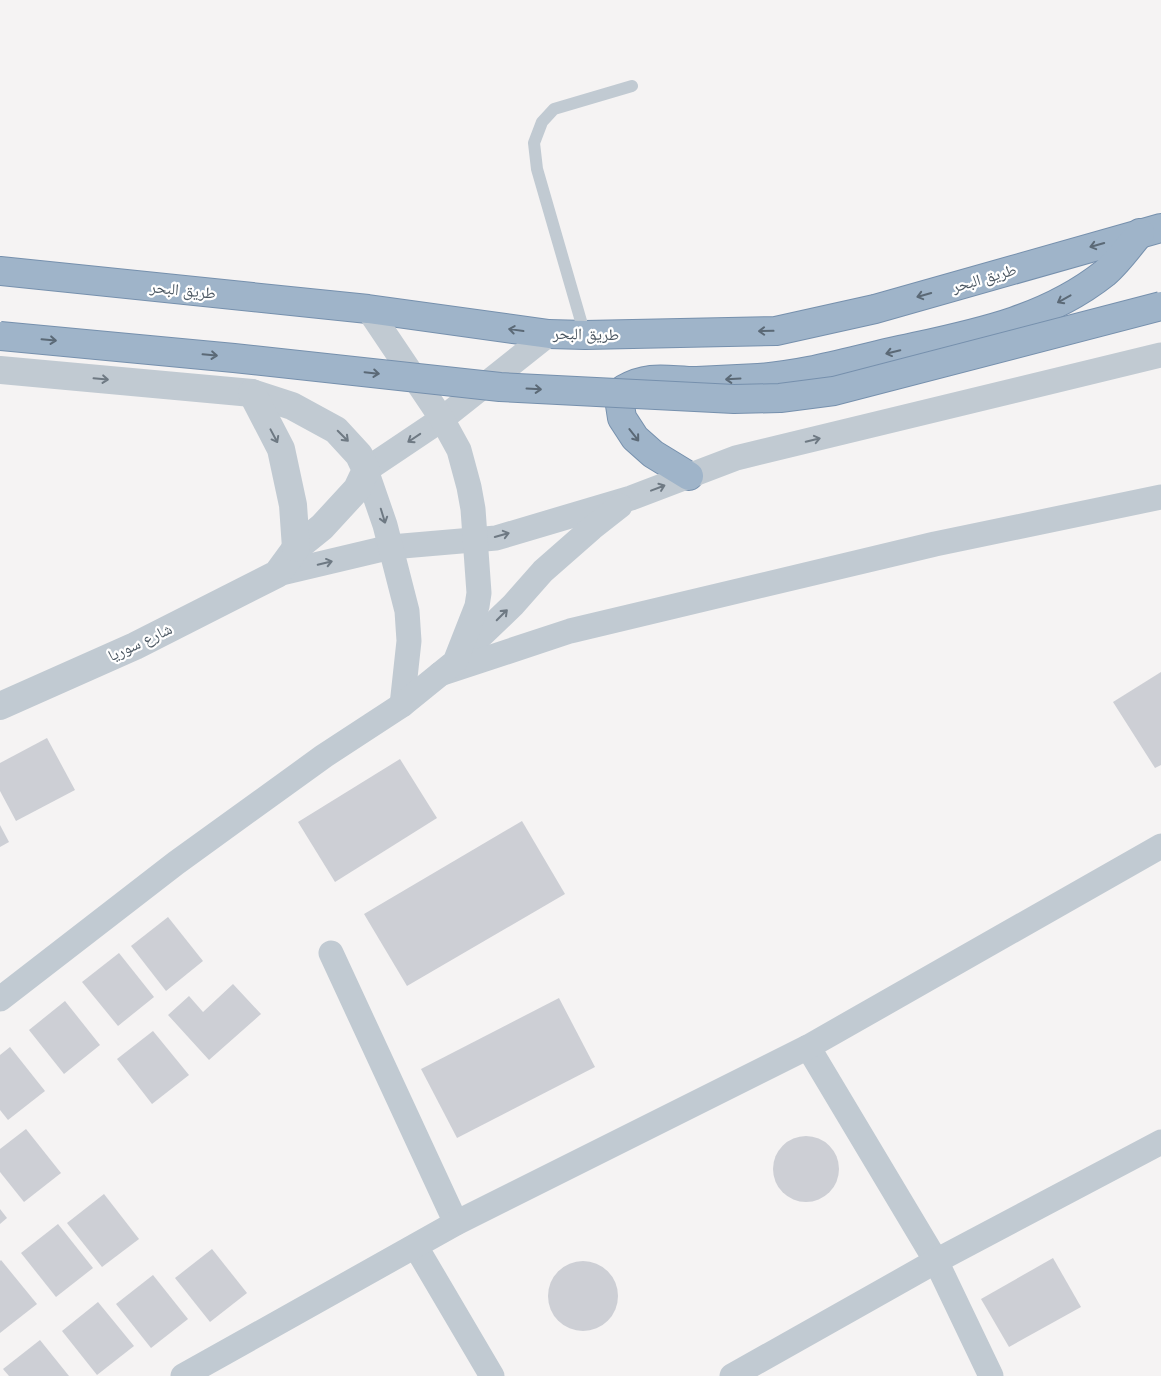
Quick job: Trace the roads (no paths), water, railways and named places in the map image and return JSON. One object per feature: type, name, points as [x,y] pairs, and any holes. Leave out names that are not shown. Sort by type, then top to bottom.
[{"type":"highway","name":"طريق البحر","points":[[0,271],[368,309],[550,334],[776,331],[875,309],[1150,230]]},
{"type":"highway","points":[[688,476],[653,454],[636,438],[622,418],[620,405],[624,389],[636,382],[655,378],[696,381],[760,378],[806,372],[990,330],[1033,315],[1076,292],[1106,272],[1150,230]]},
{"type":"highway","points":[[0,336],[234,358],[500,388],[734,399],[780,398],[834,391],[1161,306]]},
{"type":"street","points":[[368,309],[442,419],[459,450],[464,466],[473,509],[479,593],[477,606],[447,668]]},
{"type":"street","points":[[277,574],[296,548],[322,527],[357,489],[366,470],[442,419],[550,334]]},
{"type":"street","points":[[277,574],[391,547],[496,538],[631,498],[736,458],[1161,355]]},
{"type":"street","points":[[0,370],[252,393],[292,406],[336,430],[359,455],[366,470],[391,547],[407,611],[409,641],[402,705]]},
{"type":"street","points":[[252,393],[281,450],[293,505],[296,548]]},
{"type":"street","points":[[447,668],[570,631],[935,544],[1161,497]]},
{"type":"street","points":[[0,999],[176,863],[324,756],[402,705],[447,668],[513,605],[543,571],[592,528],[631,498]]},
{"type":"street","name":"شارع سوريا","points":[[0,706],[135,646],[277,574]]},
{"type":"street","points":[[183,1376],[456,1223],[808,1047],[1161,846]]},
{"type":"street","points":[[331,953],[456,1223]]},
{"type":"street","points":[[808,1047],[936,1261],[991,1376]]},
{"type":"street","points":[[732,1376],[936,1261],[1161,1142]]},
{"type":"street","points":[[416,1247],[492,1376]]},
{"type":"lane","points":[[585,335],[538,169],[534,143],[542,122],[554,109],[632,86]]}]
